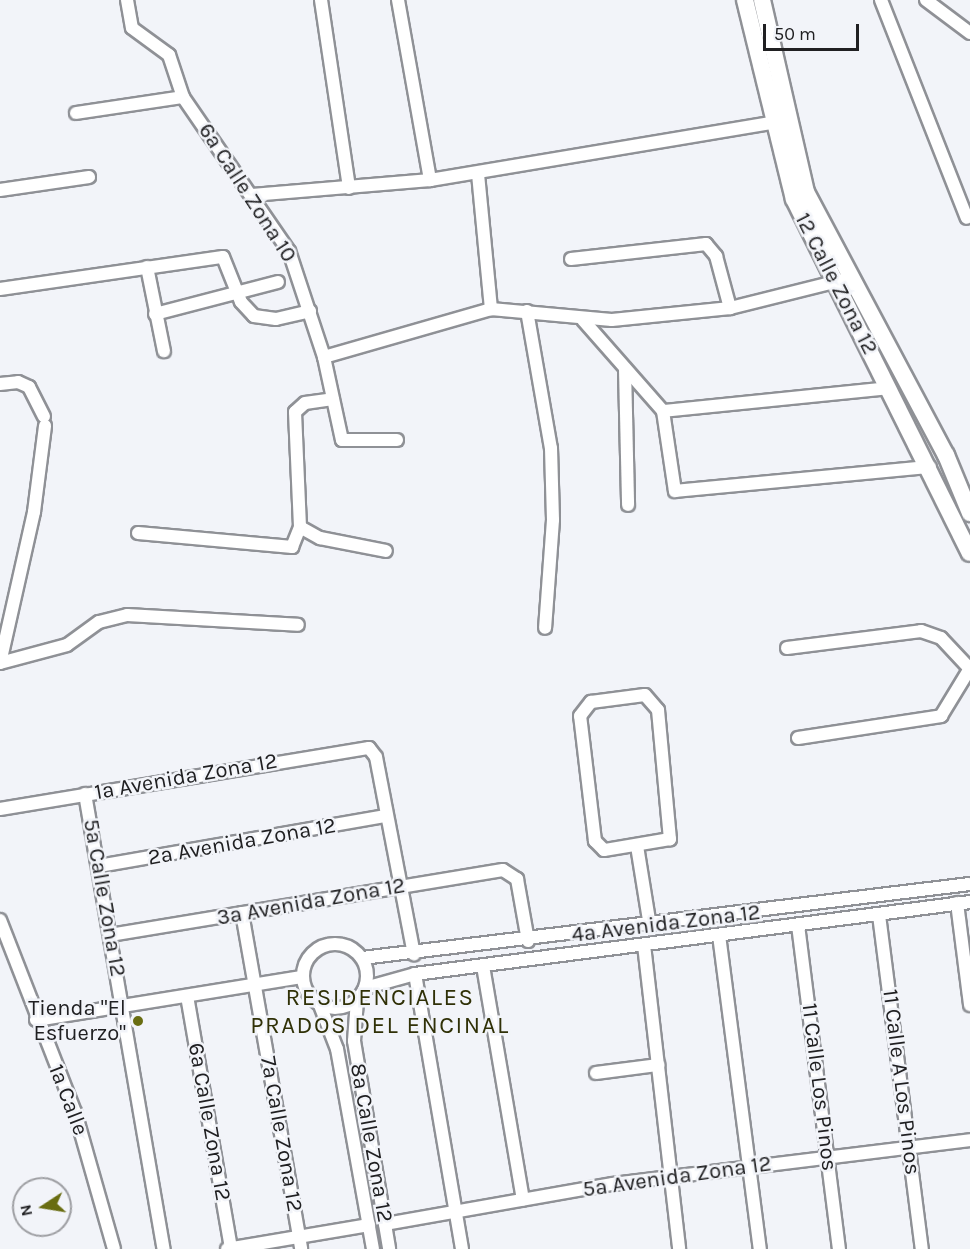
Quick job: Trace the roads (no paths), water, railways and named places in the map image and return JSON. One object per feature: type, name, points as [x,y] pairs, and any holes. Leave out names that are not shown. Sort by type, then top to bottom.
[{"type":"street","name":"6a Calle Zona 10","points":[[127,0],[132,28],[169,55],[183,97],[289,251],[324,357],[345,442],[397,440]]},
{"type":"street","points":[[321,0],[349,189]]},
{"type":"street","points":[[398,0],[430,180]]},
{"type":"street","name":"12 Calle Zona 12","points":[[745,0],[794,199],[840,281],[946,454],[970,513]]},
{"type":"street","name":"12 Calle Zona 12","points":[[762,0],[806,192],[840,281],[889,388],[930,467],[970,553]]},
{"type":"street","points":[[881,0],[967,218]]},
{"type":"street","points":[[926,0],[970,33]]},
{"type":"street","points":[[76,112],[183,97]]},
{"type":"street","points":[[252,195],[349,189],[478,174],[775,122]]},
{"type":"street","points":[[478,174],[491,309]]},
{"type":"street","points":[[0,190],[89,177]]},
{"type":"street","points":[[571,259],[706,244],[717,256],[730,308]]},
{"type":"street","points":[[0,289],[223,257],[236,292],[247,309],[263,320],[310,311]]},
{"type":"street","points":[[147,267],[164,351]]},
{"type":"street","points":[[324,357],[491,309],[527,311],[583,320],[730,308],[840,281]]},
{"type":"street","points":[[155,314],[278,282]]},
{"type":"street","points":[[527,311],[551,448],[553,520],[545,628]]},
{"type":"street","points":[[583,320],[663,411],[675,491],[930,467]]},
{"type":"street","points":[[625,369],[628,505]]},
{"type":"street","points":[[0,384],[18,381],[29,387],[45,421],[32,523],[0,663],[67,645],[99,622],[127,615],[298,625]]},
{"type":"street","points":[[663,411],[889,388]]},
{"type":"street","points":[[138,533],[292,547],[300,527],[295,412],[305,403],[333,399]]},
{"type":"street","points":[[300,527],[320,538],[386,551]]},
{"type":"street","points":[[787,648],[921,631],[941,638],[969,670],[941,716],[798,738]]},
{"type":"street","points":[[645,695],[658,710],[672,831],[667,842],[637,846],[604,850],[595,841],[580,716],[591,702],[645,695]]},
{"type":"street","name":"1a Avenida Zona 12","points":[[0,809],[372,750],[386,816]]},
{"type":"street","name":"5a Calle Zona 12","points":[[85,794],[164,1249]]},
{"type":"street","points":[[386,816],[414,954]]},
{"type":"street","name":"2a Avenida Zona 12","points":[[99,866],[386,816]]},
{"type":"street","points":[[637,846],[650,926]]},
{"type":"street","name":"3a Avenida Zona 12","points":[[110,935],[401,886],[512,871],[528,941]]},
{"type":"street","name":"4a Avenida Zona 12","points":[[362,958],[528,941],[970,884]]},
{"type":"street","points":[[964,902],[970,1005]]},
{"type":"street","name":"4a Avenida Zona 12","points":[[365,988],[415,974],[798,926],[964,902]]},
{"type":"street","name":"7a Calle Zona 12","points":[[242,913],[300,1244]]},
{"type":"street","name":"11 Calle A Los Pinos","points":[[879,915],[922,1249]]},
{"type":"street","name":"1a Calle","points":[[0,921],[36,1020],[75,1113],[114,1249]]},
{"type":"street","name":"11 Calle Los Pinos","points":[[798,926],[839,1249]]},
{"type":"street","points":[[719,935],[760,1249]]},
{"type":"street","points":[[325,945],[345,945],[362,958],[365,988],[357,1000],[339,1008],[320,1005],[307,993],[302,976],[308,957],[325,945]]},
{"type":"street","points":[[644,945],[679,1249]]},
{"type":"street","points":[[483,966],[523,1200]]},
{"type":"street","points":[[415,974],[462,1249]]},
{"type":"street","points":[[36,1020],[302,976]]},
{"type":"street","name":"6a Calle Zona 12","points":[[187,996],[229,1249]]},
{"type":"street","name":"8a Calle Zona 12","points":[[357,1000],[354,1041],[389,1249]]},
{"type":"street","name":"8a Calle Zona 12","points":[[320,1005],[337,1049],[373,1249]]},
{"type":"street","points":[[596,1073],[658,1065]]},
{"type":"street","name":"5a Avenida Zona 12","points":[[385,1224],[671,1177],[970,1140]]},
{"type":"street","points":[[229,1249],[300,1244],[369,1225]]},
{"type":"place","name":"Tienda \"El Esfuerzo\"","points":[[138,1021]]},
{"type":"district","name":"RESIDENCIALES PRADOS DEL ENCINAL","points":[[380,1012]]}]
